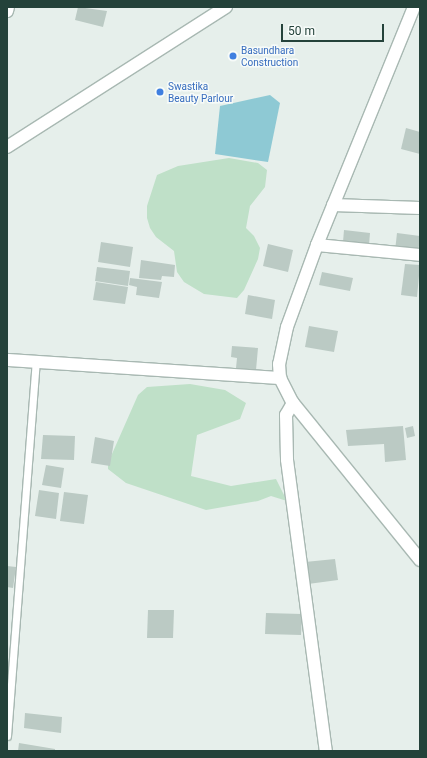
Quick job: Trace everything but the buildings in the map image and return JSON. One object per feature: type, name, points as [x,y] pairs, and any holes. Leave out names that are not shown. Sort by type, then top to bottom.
[{"type":"street","points":[[7,11],[8,7]]},
{"type":"street","points":[[7,147],[226,7]]},
{"type":"street","points":[[414,7],[317,245],[287,327],[281,350],[280,378],[293,402],[420,560]]},
{"type":"street","points":[[333,206],[420,208]]},
{"type":"street","points":[[317,245],[420,255]]},
{"type":"street","points":[[7,360],[280,378]]},
{"type":"street","points":[[293,402],[286,416],[287,460],[326,751]]},
{"type":"lane","points":[[7,736],[36,362]]},
{"type":"green space","points":[[229,158],[258,163],[267,170],[265,187],[250,206],[246,228],[254,236],[260,248],[258,259],[244,290],[237,298],[204,294],[184,282],[177,272],[174,251],[156,237],[150,228],[147,218],[147,206],[157,175],[178,166]]},
{"type":"green space","points":[[190,384],[225,390],[246,403],[240,419],[197,435],[191,476],[231,486],[276,479],[287,501],[271,496],[258,501],[206,510],[126,483],[108,469],[108,463],[138,395],[147,387]]},
{"type":"water","points":[[270,95],[280,103],[268,162],[215,154],[220,106]]},
{"type":"place","name":"Basundhara Construction","points":[[233,56]]},
{"type":"place","name":"Swastika Beauty Parlour","points":[[160,92]]}]
